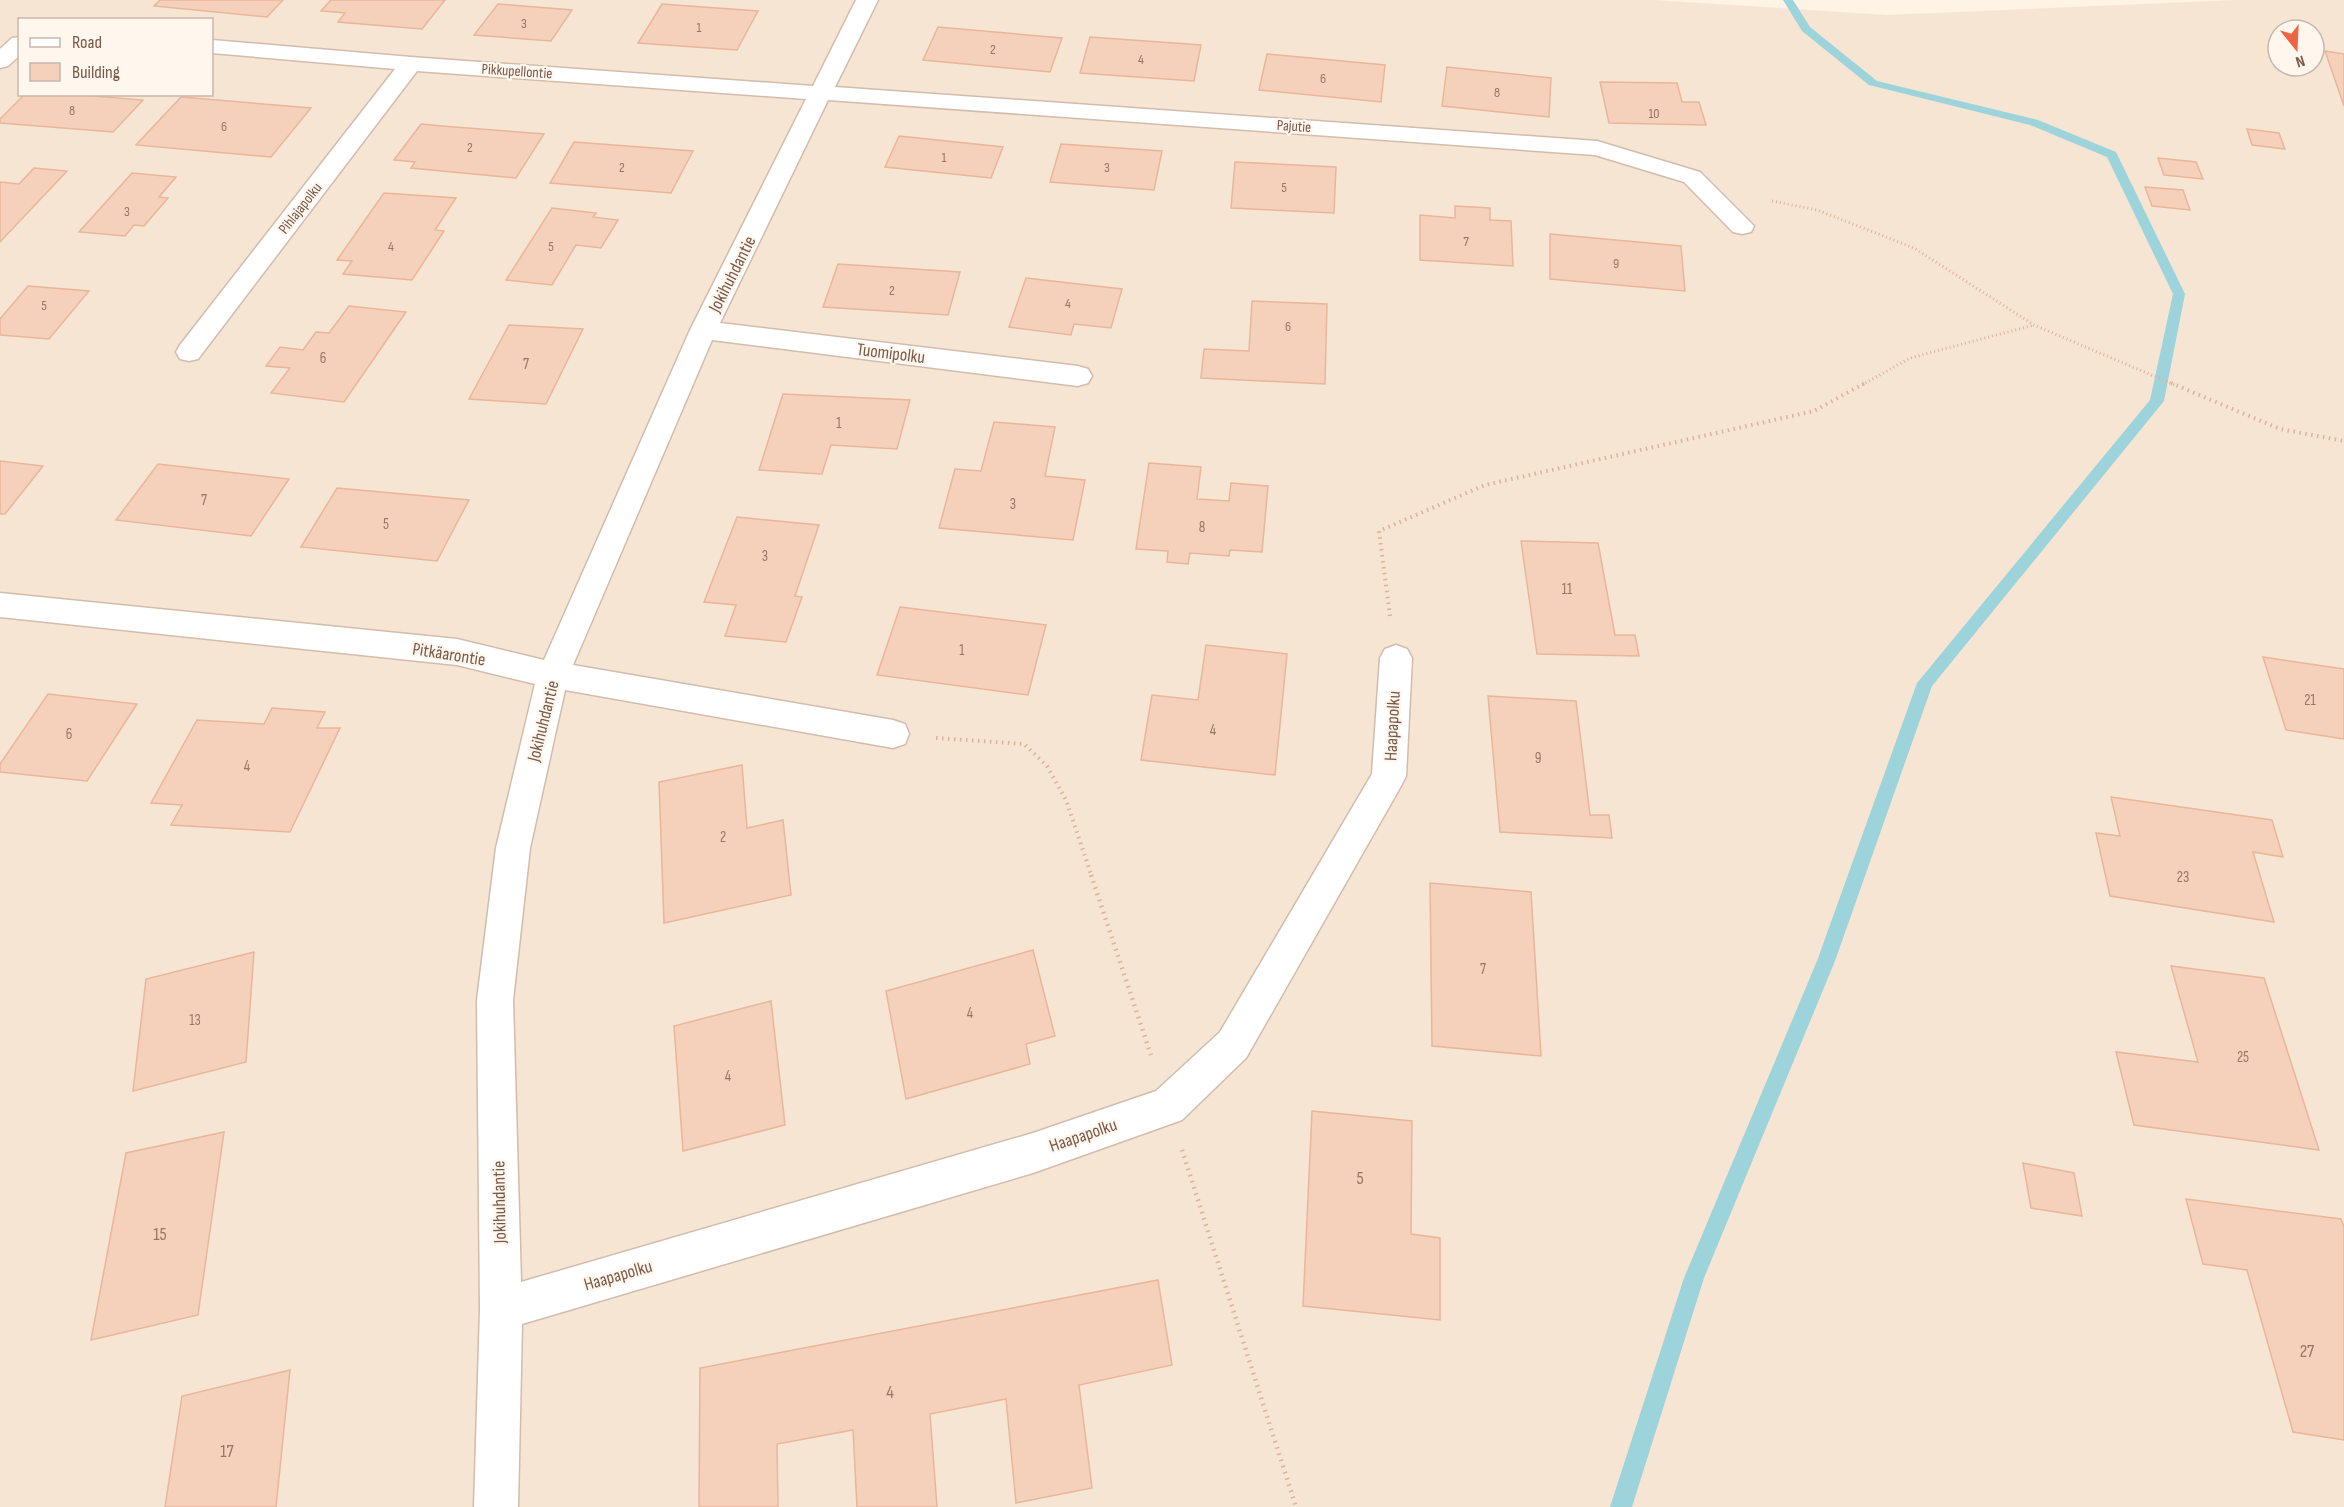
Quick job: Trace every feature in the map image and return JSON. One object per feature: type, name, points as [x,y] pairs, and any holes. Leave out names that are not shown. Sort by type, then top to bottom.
[{"type":"street","name":"Jokihuhdantie","points":[[496,1507],[501,1309],[495,1000],[513,848],[554,675],[703,330],[823,93],[867,0]]},
{"type":"street","points":[[0,61],[16,32]]},
{"type":"street","name":"Pikkupellontie","points":[[213,46],[411,64],[823,93]]},
{"type":"street","name":"Pihlajapolku","points":[[189,352],[411,64]]},
{"type":"street","name":"Pajutie","points":[[823,93],[1598,148],[1692,177],[1742,226]]},
{"type":"street","name":"Tuomipolku","points":[[703,330],[1078,376]]},
{"type":"street","name":"Pitkäarontie","points":[[0,605],[457,652],[554,675],[893,734]]},
{"type":"street","name":"Haapapolku","points":[[501,1309],[1033,1153],[1168,1106],[1233,1045],[1389,776],[1396,658]]},
{"type":"path","points":[[1701,186],[1817,210],[1914,248],[2034,325],[2280,429],[2344,441]]},
{"type":"path","points":[[1396,658],[1379,531],[1485,484],[1814,411],[1910,358],[2034,325]]},
{"type":"shaded area","points":[[0,0],[1654,0],[1888,15],[2236,0],[2344,0],[2344,1507],[0,1507]]},
{"type":"building","points":[[160,0],[283,0],[267,17],[154,6]]},
{"type":"building","points":[[331,0],[445,0],[422,29],[338,22],[345,13],[321,11]]},
{"type":"building","points":[[498,4],[572,10],[551,41],[474,35]]},
{"type":"building","points":[[662,4],[758,11],[737,50],[638,43]]},
{"type":"building","points":[[938,27],[1062,38],[1050,72],[923,60]]},
{"type":"building","points":[[1090,37],[1201,45],[1194,81],[1080,73]]},
{"type":"building","points":[[2326,51],[2344,54],[2344,106],[2326,54]]},
{"type":"building","points":[[1267,54],[1385,65],[1381,102],[1259,90]]},
{"type":"building","points":[[1447,67],[1551,78],[1549,117],[1442,106]]},
{"type":"building","points":[[1600,82],[1677,83],[1682,102],[1699,102],[1706,125],[1609,123]]},
{"type":"building","points":[[23,96],[94,96],[143,100],[113,132],[0,123],[0,119]]},
{"type":"building","points":[[181,97],[311,108],[271,157],[136,145]]},
{"type":"building","points":[[421,124],[544,134],[516,178],[411,168],[415,162],[394,160]]},
{"type":"building","points":[[2247,129],[2279,133],[2285,149],[2252,145]]},
{"type":"building","points":[[899,136],[1003,147],[991,178],[885,167]]},
{"type":"building","points":[[574,142],[693,151],[671,193],[550,183]]},
{"type":"building","points":[[1061,144],[1162,151],[1154,190],[1050,182]]},
{"type":"building","points":[[2158,158],[2196,162],[2203,179],[2164,175]]},
{"type":"building","points":[[1235,162],[1336,167],[1334,213],[1231,208]]},
{"type":"building","points":[[34,168],[67,171],[0,242],[0,182],[19,184]]},
{"type":"building","points":[[132,173],[176,177],[159,197],[168,198],[144,226],[134,225],[125,236],[79,232]]},
{"type":"building","points":[[2145,187],[2183,190],[2190,210],[2152,206]]},
{"type":"building","points":[[384,193],[456,198],[435,230],[444,231],[412,280],[343,274],[352,261],[337,260]]},
{"type":"building","points":[[1455,206],[1490,208],[1490,220],[1511,221],[1513,266],[1420,260],[1420,215],[1455,218]]},
{"type":"building","points":[[552,208],[596,213],[593,217],[618,220],[601,248],[576,245],[552,285],[506,280]]},
{"type":"building","points":[[1550,234],[1681,246],[1685,291],[1550,279]]},
{"type":"building","points":[[838,264],[960,272],[948,315],[823,307]]},
{"type":"building","points":[[1026,278],[1122,289],[1111,328],[1074,324],[1071,335],[1009,327]]},
{"type":"building","points":[[28,286],[89,291],[49,339],[0,335],[0,319]]},
{"type":"building","points":[[1252,301],[1327,304],[1325,384],[1201,378],[1204,349],[1249,351]]},
{"type":"building","points":[[349,306],[406,312],[344,402],[271,393],[290,368],[266,366],[280,347],[303,350],[316,332],[329,333]]},
{"type":"building","points":[[509,325],[583,329],[546,404],[469,399]]},
{"type":"building","points":[[783,394],[910,400],[897,449],[831,445],[822,474],[759,470]]},
{"type":"building","points":[[994,422],[1055,427],[1045,476],[1085,480],[1073,540],[939,528],[955,469],[981,471]]},
{"type":"building","points":[[0,461],[43,466],[5,514],[0,514]]},
{"type":"building","points":[[1149,463],[1201,467],[1197,499],[1229,501],[1231,483],[1268,486],[1262,552],[1230,550],[1229,556],[1190,553],[1188,564],[1167,562],[1168,551],[1136,549]]},
{"type":"building","points":[[158,464],[289,479],[251,536],[116,520]]},
{"type":"building","points":[[337,488],[469,500],[437,561],[301,547]]},
{"type":"building","points":[[737,517],[819,525],[795,596],[802,597],[786,642],[725,636],[736,605],[704,602]]},
{"type":"building","points":[[1521,541],[1598,543],[1615,635],[1635,635],[1639,656],[1537,654]]},
{"type":"building","points":[[900,607],[1046,625],[1028,695],[877,675]]},
{"type":"building","points":[[1206,645],[1287,654],[1275,775],[1141,760],[1152,695],[1198,700]]},
{"type":"building","points":[[2263,657],[2344,669],[2344,739],[2286,730]]},
{"type":"building","points":[[48,694],[137,704],[87,781],[0,772],[0,764]]},
{"type":"building","points":[[1488,696],[1576,701],[1590,815],[1609,815],[1612,838],[1500,832]]},
{"type":"building","points":[[272,708],[325,712],[317,728],[340,728],[290,832],[171,825],[182,805],[151,803],[197,720],[264,724]]},
{"type":"building","points":[[742,765],[747,828],[783,820],[791,895],[664,923],[659,782]]},
{"type":"building","points":[[2111,797],[2272,820],[2283,857],[2253,852],[2274,922],[2110,896],[2096,833],[2120,836]]},
{"type":"building","points":[[1430,883],[1531,892],[1541,1056],[1432,1046]]},
{"type":"building","points":[[1033,950],[1055,1036],[1026,1044],[1030,1064],[906,1099],[886,991]]},
{"type":"building","points":[[254,952],[246,1062],[133,1091],[146,979]]},
{"type":"building","points":[[2171,966],[2264,978],[2319,1150],[2134,1125],[2116,1052],[2198,1062]]},
{"type":"building","points":[[771,1001],[785,1125],[683,1151],[674,1026]]},
{"type":"building","points":[[1312,1111],[1412,1121],[1411,1234],[1440,1238],[1440,1320],[1303,1306]]},
{"type":"building","points":[[224,1132],[198,1315],[91,1340],[126,1153]]},
{"type":"building","points":[[2023,1163],[2074,1173],[2082,1216],[2031,1208]]},
{"type":"building","points":[[2186,1199],[2341,1219],[2344,1227],[2344,1440],[2293,1432],[2247,1270],[2203,1264]]},
{"type":"building","points":[[1158,1280],[1172,1365],[1079,1385],[1092,1488],[1016,1503],[1006,1399],[930,1414],[937,1507],[857,1507],[853,1430],[777,1444],[778,1507],[699,1507],[700,1368]]},
{"type":"building","points":[[290,1370],[276,1507],[165,1507],[182,1396]]},
{"type":"waterway","points":[[1621,1507],[1694,1278],[1826,961],[1925,683],[2157,401],[2179,294],[2112,155],[2034,122],[1873,83],[1806,29],[1788,0]]}]
